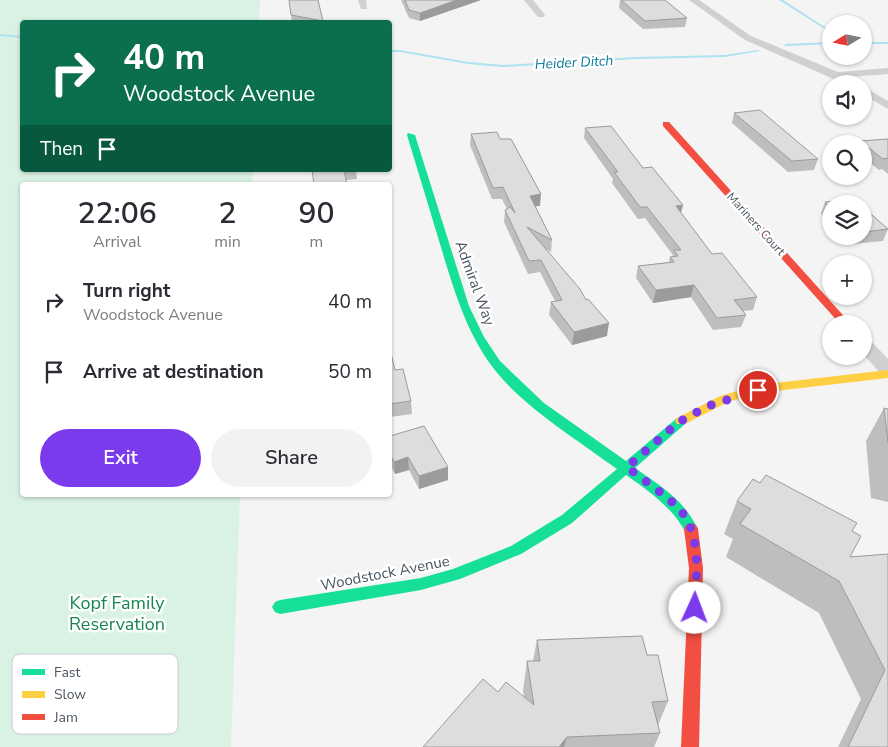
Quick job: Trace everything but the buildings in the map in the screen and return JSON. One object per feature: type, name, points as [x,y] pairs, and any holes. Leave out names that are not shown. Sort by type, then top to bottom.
[{"type":"street","points":[[528,0],[541,16]]},
{"type":"street","points":[[693,0],[748,38],[837,75],[888,72]]},
{"type":"street","points":[[872,95],[888,106]]},
{"type":"street","name":"Mariners Court","points":[[666,124],[838,315]]},
{"type":"street","name":"Admiral Way","points":[[411,135],[464,306],[480,340],[496,364],[525,394],[574,432],[627,467],[680,510],[688,522],[694,540],[696,568],[690,747]]},
{"type":"street","points":[[872,353],[888,372]]},
{"type":"street","name":"Woodstock Avenue","points":[[280,607],[421,584],[486,564],[516,550],[567,519],[679,422],[708,406],[724,399],[758,390],[888,372]]},
{"type":"green space","name":"Kopf Family Reservation","points":[[0,0],[260,0],[259,20],[20,20],[20,172],[253,172],[252,182],[20,182],[20,497],[240,497],[231,747],[0,747]]},
{"type":"waterway","name":"Heider Ditch","points":[[781,0],[822,26]]},
{"type":"waterway","name":"Heider Ditch","points":[[0,35],[20,37]]},
{"type":"waterway","name":"Heider Ditch","points":[[786,45],[822,43]]},
{"type":"waterway","points":[[872,43],[888,43]]},
{"type":"waterway","name":"Heider Ditch","points":[[392,51],[468,63],[503,66],[636,58],[725,56],[758,51]]},
{"type":"traffic: fast","points":[[411,135],[464,306],[479,337],[496,364],[540,406],[667,498],[683,514],[691,529]]},
{"type":"traffic: fast","points":[[280,607],[421,584],[455,575],[516,550],[567,519],[681,421]]},
{"type":"traffic: slow","points":[[681,421],[724,399],[758,389],[888,374]]},
{"type":"traffic: jam","points":[[666,124],[838,315]]},
{"type":"traffic: jam","points":[[690,747],[696,568],[691,529]]},
{"type":"route","points":[[695,608],[696,568],[694,540],[688,522],[680,510],[627,467],[679,422],[724,399],[758,390]]}]
